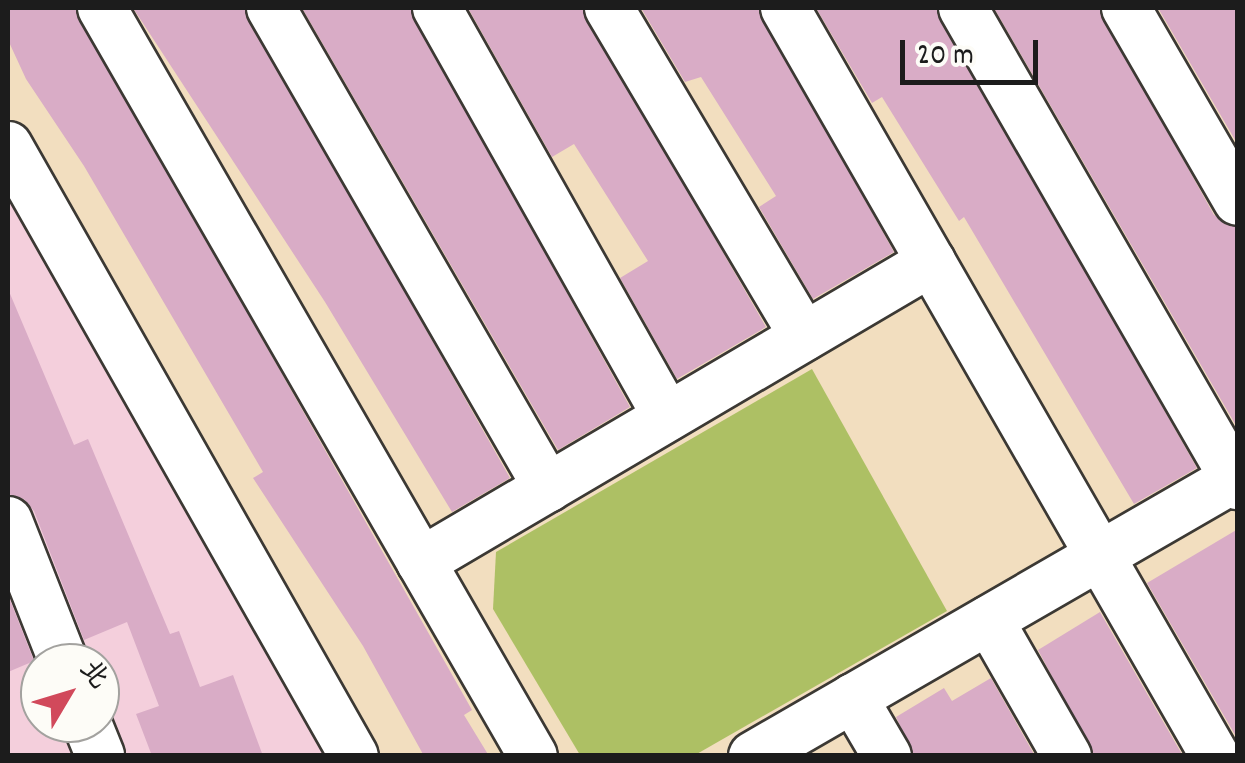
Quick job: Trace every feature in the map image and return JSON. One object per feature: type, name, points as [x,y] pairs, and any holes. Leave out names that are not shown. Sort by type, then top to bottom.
[{"type":"lane","points":[[102,8],[533,756]]},
{"type":"lane","points":[[271,8],[548,488]]},
{"type":"lane","points":[[436,8],[668,417]]},
{"type":"lane","points":[[609,8],[804,337]]},
{"type":"lane","points":[[785,8],[1216,756]]},
{"type":"lane","points":[[752,756],[1236,480],[963,8]]},
{"type":"lane","points":[[1126,8],[1238,201]]},
{"type":"lane","points":[[8,146],[354,756]]},
{"type":"lane","points":[[422,562],[931,262]]},
{"type":"lane","points":[[8,521],[56,643]]},
{"type":"lane","points":[[989,620],[1067,756]]},
{"type":"lane","points":[[853,698],[887,756]]},
{"type":"shaded area","points":[[8,184],[330,755],[8,755]]},
{"type":"green space","points":[[812,369],[947,611],[695,755],[580,755],[493,609],[496,552]]},
{"type":"building","points":[[8,8],[75,8],[472,710],[464,715],[489,756],[424,756],[363,646],[253,478],[263,472],[84,166],[26,79],[8,40]]},
{"type":"building","points":[[133,8],[244,8],[510,478],[452,512],[325,302]]},
{"type":"building","points":[[302,8],[410,8],[630,407],[558,450]]},
{"type":"building","points":[[468,8],[582,8],[766,327],[677,379],[620,278],[648,261],[574,144],[552,157]]},
{"type":"building","points":[[641,8],[758,8],[894,252],[813,299],[759,207],[776,196],[701,77],[685,82]]},
{"type":"building","points":[[816,8],[936,8],[1197,468],[1134,504],[964,217],[959,221],[882,97],[872,103]]},
{"type":"building","points":[[994,8],[1099,8],[1214,215],[1238,228],[1238,429]]},
{"type":"building","points":[[1158,8],[1238,8],[1238,145]]},
{"type":"building","points":[[8,289],[74,445],[88,439],[170,634],[179,631],[200,687],[233,675],[263,756],[152,756],[136,714],[159,706],[127,622],[84,640],[34,511],[24,499],[8,494]]},
{"type":"building","points":[[1238,529],[1238,740],[1147,583]]},
{"type":"building","points":[[8,595],[27,643],[20,643],[20,667],[8,672]]},
{"type":"building","points":[[1100,612],[1183,756],[1094,756],[1038,650]]},
{"type":"building","points":[[991,678],[1035,756],[914,756],[896,717],[944,688],[952,701]]}]
